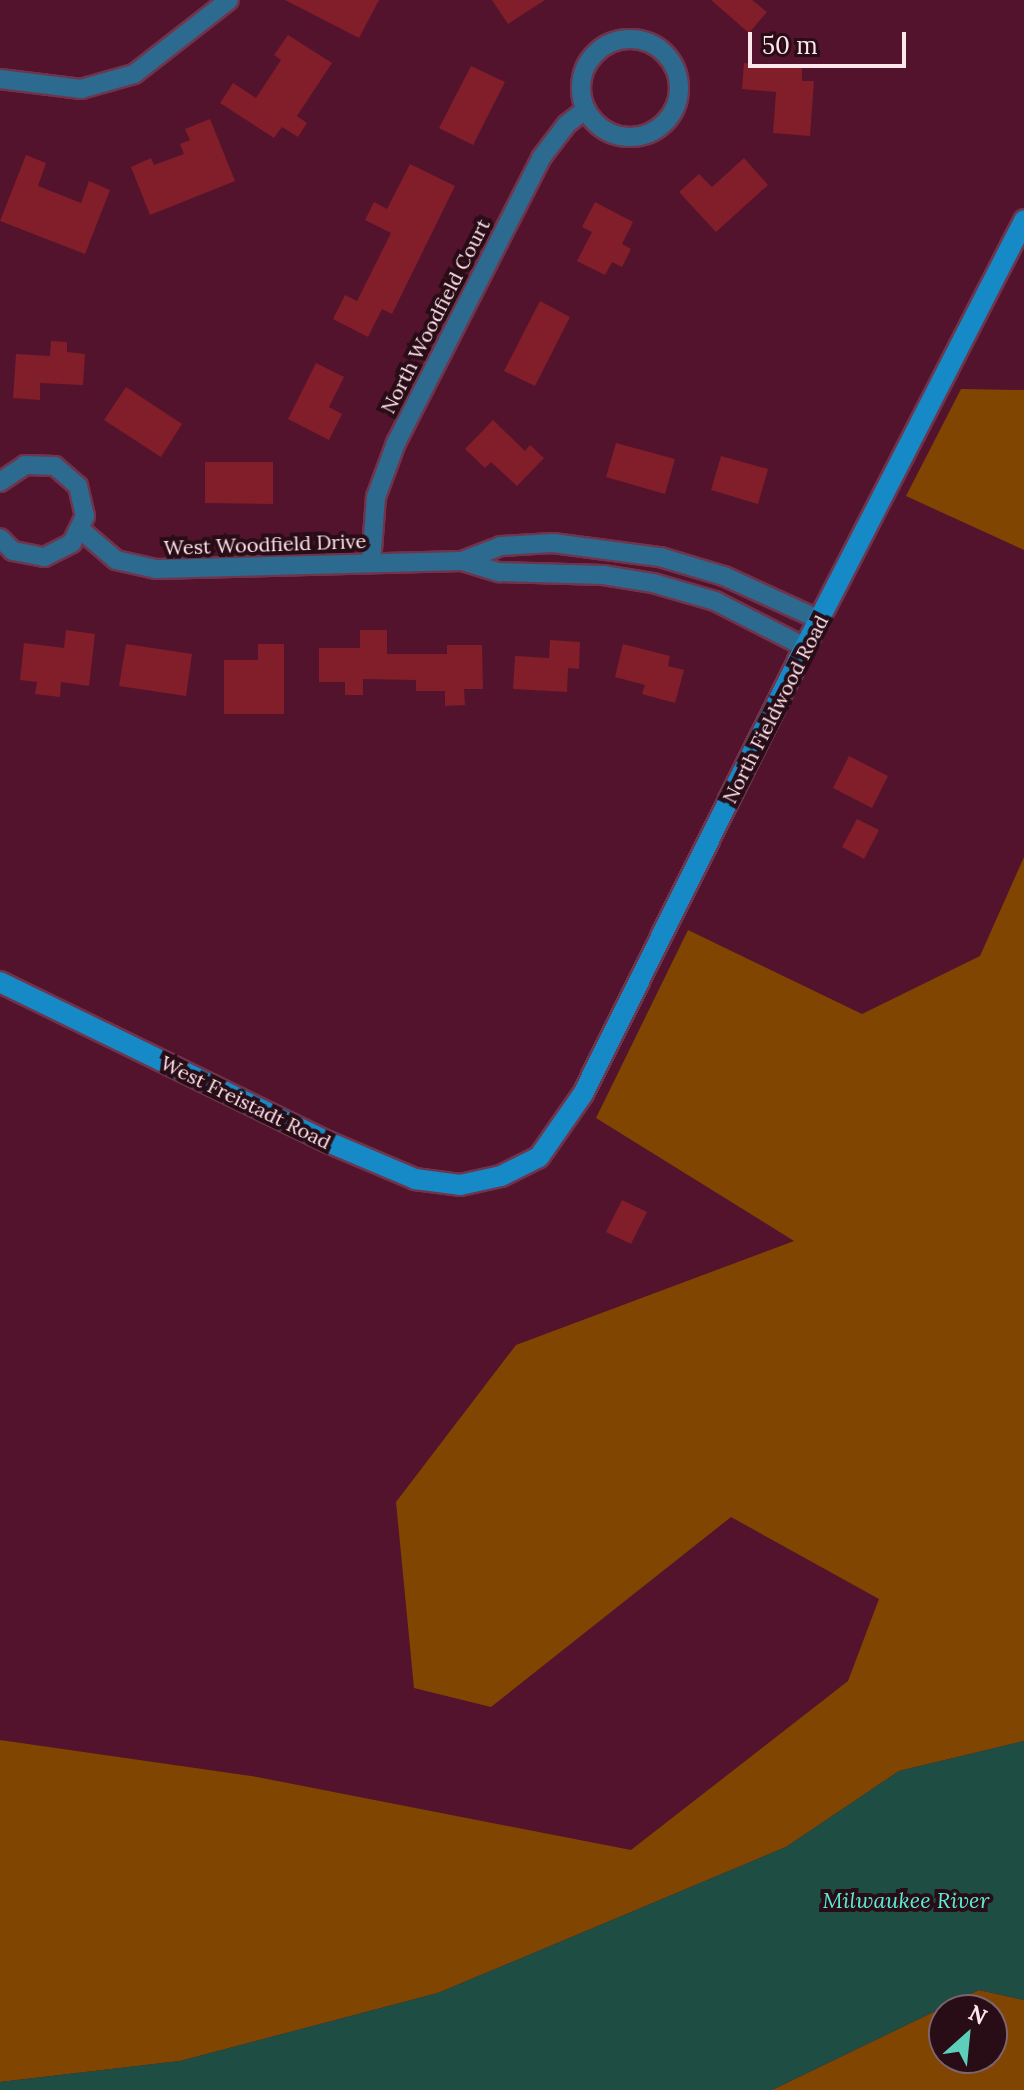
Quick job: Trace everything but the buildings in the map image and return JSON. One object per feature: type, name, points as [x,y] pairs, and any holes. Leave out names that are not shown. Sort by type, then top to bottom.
[{"type":"street","points":[[0,79],[81,89],[134,74],[229,0]]},
{"type":"street","points":[[643,41],[669,59],[676,73],[679,89],[676,105],[655,130],[624,137],[595,123],[586,109],[581,94],[588,63],[612,42],[643,41]]},
{"type":"street","name":"North Woodfield Court","points":[[371,563],[376,497],[396,443],[541,158],[567,124],[586,109]]},
{"type":"street","name":"North Fieldwood Road","points":[[501,1176],[539,1157],[583,1094],[805,647],[1024,220]]},
{"type":"street","points":[[0,482],[25,465],[55,466],[68,474],[84,500],[81,530],[59,552],[44,557],[13,551],[0,538]]},
{"type":"street","name":"West Woodfield Drive","points":[[81,530],[116,560],[156,569],[462,561],[499,572],[603,575],[653,583],[715,601],[805,647]]},
{"type":"street","name":"West Woodfield Drive","points":[[462,561],[501,546],[553,543],[660,557],[724,576],[820,620]]},
{"type":"street","points":[[603,575],[605,548]]},
{"type":"street","points":[[715,601],[724,576]]},
{"type":"street","name":"West Freistadt Road","points":[[0,982],[328,1142],[415,1179],[460,1185],[501,1176]]},
{"type":"shaded area","points":[[961,389],[1024,390],[1024,550],[906,496]]},
{"type":"shaded area","points":[[1024,857],[1024,1741],[899,1771],[786,1847],[438,1993],[180,2061],[0,2082],[0,1740],[257,1777],[631,1850],[848,1681],[879,1599],[731,1517],[491,1707],[414,1688],[396,1502],[516,1345],[794,1241],[596,1118],[688,930],[862,1014],[980,956]]},
{"type":"shaded area","points":[[979,1990],[997,1994],[971,1994]]},
{"type":"shaded area","points":[[1008,1996],[1024,2000],[1024,2090],[772,2090],[928,2015],[928,2074],[1008,2074]]},
{"type":"water","name":"Milwaukee River","points":[[1024,1741],[1024,2000],[979,1990],[971,1994],[928,1994],[928,2015],[772,2090],[0,2090],[0,2082],[180,2061],[438,1993],[786,1847],[899,1771]]}]
